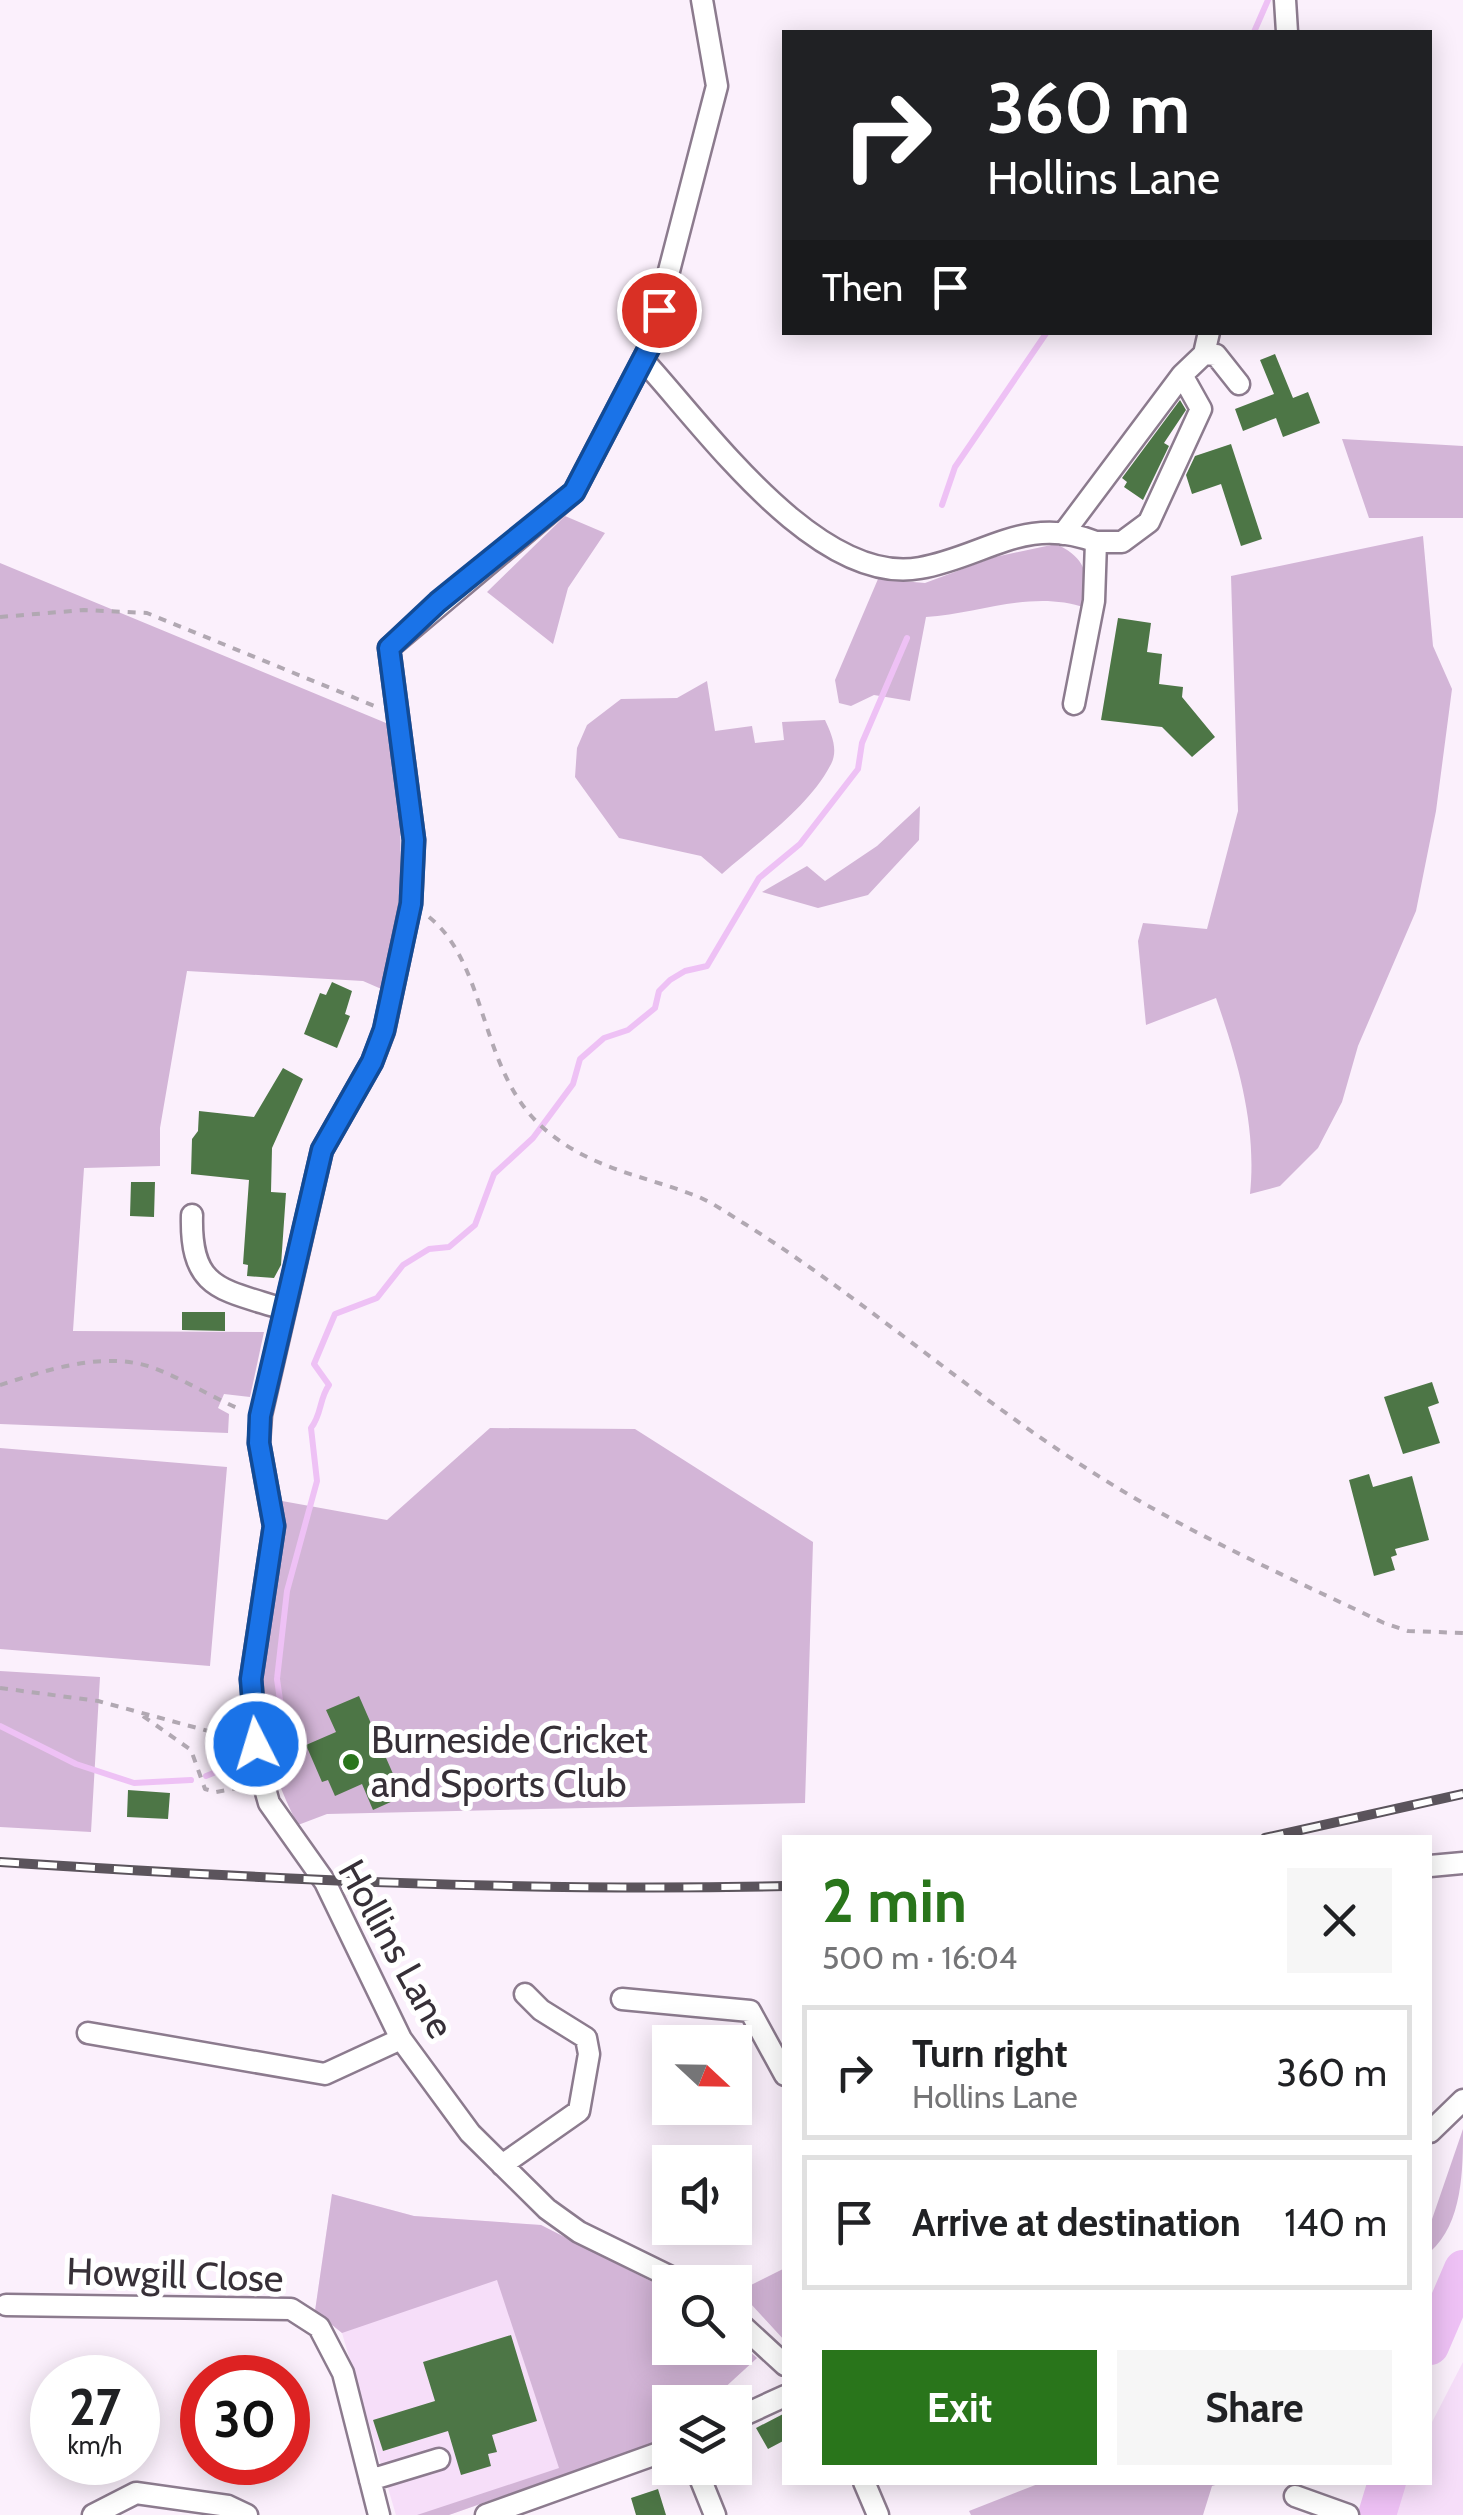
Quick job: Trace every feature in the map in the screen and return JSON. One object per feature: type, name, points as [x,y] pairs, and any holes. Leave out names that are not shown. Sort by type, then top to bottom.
[{"type":"street","name":"Hollins Lane","points":[[652,2268],[579,2232],[547,2209],[470,2133],[402,2039],[325,1882],[286,1834],[264,1782],[256,1744],[251,1679],[274,1526],[259,1443],[260,1416],[322,1150],[372,1062],[384,1030],[411,904],[414,840],[389,648],[438,602],[574,492],[642,360],[717,86],[702,0]]},
{"type":"street","points":[[1285,0],[1287,30]]},
{"type":"street","points":[[1064,534],[1182,375],[1204,354],[1208,335]]},
{"type":"street","points":[[1204,354],[1216,356],[1239,384]]},
{"type":"street","points":[[642,360],[742,474],[812,537],[874,565],[918,569],[1035,531],[1096,542],[1122,542],[1149,522],[1201,409],[1182,375]]},
{"type":"street","points":[[1074,704],[1094,601],[1096,542]]},
{"type":"street","points":[[192,1215],[192,1250],[199,1270],[218,1286],[283,1309]]},
{"type":"street","points":[[1432,1866],[1463,1863]]},
{"type":"street","points":[[502,2165],[579,2111],[587,2069],[586,2038],[540,2010],[525,1994]]},
{"type":"street","points":[[622,1999],[750,2010],[782,2069]]},
{"type":"street","points":[[88,2032],[324,2074],[402,2039]]},
{"type":"street","points":[[1432,2130],[1463,2100]]},
{"type":"street","name":"Howgill Close","points":[[6,2306],[291,2309],[319,2328],[343,2373],[379,2515]]},
{"type":"street","points":[[752,2335],[782,2362]]},
{"type":"street","points":[[752,2412],[782,2397]]},
{"type":"street","points":[[486,2515],[652,2455]]},
{"type":"street","points":[[370,2480],[439,2459]]},
{"type":"street","points":[[703,2485],[715,2515]]},
{"type":"street","points":[[865,2485],[878,2515]]},
{"type":"street","points":[[92,2515],[136,2493],[228,2506],[247,2515]]},
{"type":"street","points":[[1296,2498],[1348,2515]]},
{"type":"path","points":[[0,617],[84,610],[147,613],[396,715]]},
{"type":"path","points":[[411,904],[436,924],[456,952],[492,1052],[513,1094],[544,1129],[571,1150],[610,1170],[702,1198],[1075,1461],[1225,1549],[1384,1623],[1425,1633],[1463,1633]]},
{"type":"path","points":[[0,1384],[60,1368],[124,1360],[152,1368],[204,1395],[260,1416]]},
{"type":"path","points":[[0,1688],[98,1700],[256,1744]]},
{"type":"path","points":[[139,1714],[191,1750],[205,1789],[216,1792],[264,1782]]},
{"type":"shaded area","points":[[1342,439],[1463,446],[1463,518],[1369,518]]},
{"type":"shaded area","points":[[565,516],[605,533],[568,588],[553,644],[487,592]]},
{"type":"shaded area","points":[[1423,536],[1433,646],[1452,689],[1436,811],[1416,911],[1358,1046],[1342,1102],[1318,1148],[1280,1186],[1250,1194],[1251,1144],[1244,1094],[1216,998],[1146,1025],[1138,941],[1143,923],[1207,929],[1238,811],[1231,576]]},
{"type":"shaded area","points":[[1056,544],[1074,556],[1084,569],[1086,608],[1026,602],[926,617],[910,701],[874,695],[851,706],[839,703],[835,680],[878,579],[925,583],[995,557]]},
{"type":"shaded area","points":[[0,563],[386,723],[397,791],[401,857],[397,923],[386,991],[363,981],[187,971],[160,1128],[160,1166],[84,1168],[73,1331],[264,1332],[250,1397],[224,1394],[218,1408],[229,1414],[228,1433],[0,1424]]},
{"type":"shaded area","points":[[707,681],[715,731],[752,726],[755,743],[784,740],[782,722],[825,720],[834,749],[830,766],[808,797],[722,874],[701,856],[619,838],[575,777],[577,748],[587,725],[621,699],[677,698]]},
{"type":"shaded area","points":[[920,806],[919,840],[868,895],[818,908],[762,892],[807,866],[825,881],[877,846]]},
{"type":"shaded area","points":[[490,1428],[635,1429],[813,1542],[805,1803],[327,1814],[298,1825],[273,1764],[261,1699],[263,1654],[283,1540],[282,1501],[387,1520]]},
{"type":"shaded area","points":[[0,1448],[227,1467],[210,1666],[0,1649]]},
{"type":"shaded area","points":[[0,1671],[100,1677],[91,1832],[0,1827]]},
{"type":"shaded area","points":[[1463,2129],[1455,2211],[1432,2250],[1432,2219]]},
{"type":"shaded area","points":[[332,2194],[414,2216],[541,2225],[652,2282],[652,2365],[749,2365],[728,2385],[652,2385],[652,2443],[449,2515],[396,2515],[342,2333],[315,2311]]},
{"type":"shaded area","points":[[332,2194],[414,2216],[541,2225],[652,2282],[652,2365],[749,2365],[728,2385],[652,2385],[652,2443],[449,2515],[417,2515],[559,2468],[497,2280],[342,2333],[315,2311]]},
{"type":"shaded area","points":[[782,2270],[782,2338],[752,2305],[752,2284]]},
{"type":"shaded area","points":[[1463,2362],[1463,2515],[1384,2515],[1400,2485],[1432,2485],[1432,2422]]},
{"type":"shaded area","points":[[1035,2485],[1215,2485],[1203,2515],[971,2515],[969,2511]]},
{"type":"building","points":[[1275,354],[1293,398],[1308,392],[1320,423],[1283,437],[1276,418],[1243,431],[1235,409],[1274,394],[1260,360]]},
{"type":"building","points":[[1180,400],[1186,410],[1164,443],[1169,446],[1143,500],[1124,487],[1127,482],[1122,478]]},
{"type":"building","points":[[1231,444],[1262,539],[1241,546],[1221,484],[1192,494],[1186,475],[1195,456]]},
{"type":"building","points":[[1118,618],[1151,623],[1147,652],[1162,654],[1159,684],[1183,687],[1182,697],[1215,737],[1192,757],[1162,727],[1101,720]]},
{"type":"building","points":[[332,982],[352,991],[345,1014],[350,1016],[337,1048],[304,1034],[320,993],[326,995]]},
{"type":"building","points":[[283,1068],[303,1079],[272,1148],[271,1192],[286,1193],[281,1265],[274,1278],[247,1276],[248,1265],[243,1264],[249,1180],[191,1174],[192,1139],[198,1131],[199,1111],[254,1117]]},
{"type":"building","points":[[131,1182],[155,1182],[154,1217],[130,1216]]},
{"type":"building","points":[[182,1312],[225,1312],[225,1331],[182,1330]]},
{"type":"building","points":[[1432,1382],[1439,1403],[1428,1407],[1440,1443],[1403,1454],[1384,1397]]},
{"type":"building","points":[[1369,1474],[1373,1487],[1412,1476],[1429,1540],[1395,1549],[1397,1555],[1391,1557],[1395,1570],[1374,1576],[1349,1480]]},
{"type":"building","name":"Burneside Cricket and Sports Club","points":[[359,1696],[397,1783],[387,1787],[393,1801],[373,1810],[362,1784],[335,1796],[328,1780],[322,1782],[306,1745],[336,1732],[326,1710]]},
{"type":"building","points":[[128,1790],[170,1793],[168,1819],[127,1817]]},
{"type":"building","points":[[511,2335],[537,2421],[492,2435],[497,2452],[488,2454],[491,2466],[461,2475],[448,2431],[383,2451],[373,2420],[435,2401],[423,2362]]},
{"type":"building","points":[[782,2415],[782,2442],[768,2449],[756,2428]]},
{"type":"building","points":[[658,2489],[666,2515],[636,2515],[631,2498]]},
{"type":"waterway","points":[[1255,30],[1268,0]]},
{"type":"waterway","points":[[942,505],[955,467],[1045,335]]},
{"type":"waterway","points":[[268,1759],[279,1748],[284,1728],[277,1679],[287,1591],[317,1481],[311,1428],[329,1385],[314,1364],[335,1314],[377,1298],[403,1265],[429,1249],[449,1247],[475,1225],[494,1174],[533,1138],[573,1084],[580,1059],[604,1038],[628,1030],[655,1008],[659,991],[670,980],[685,971],[707,966],[759,878],[800,844],[858,769],[862,743],[907,638]]},
{"type":"waterway","points":[[0,1726],[76,1764],[134,1783],[191,1780]]},
{"type":"waterway","points":[[206,1776],[241,1762]]},
{"type":"waterway","points":[[1432,2341],[1463,2269]]},
{"type":"waterway","points":[[1377,2515],[1386,2485]]},
{"type":"railway","points":[[1278,1835],[1463,1794]]},
{"type":"railway","points":[[0,1862],[392,1883],[782,1886]]},
{"type":"place","name":"Burneside Cricket and Sports Club","points":[[351,1762]]},
{"type":"route","points":[[256,1744],[251,1679],[274,1526],[259,1443],[260,1416],[316,1170],[322,1150],[372,1062],[384,1030],[411,904],[414,840],[410,790],[389,648],[438,602],[574,492],[649,348],[659,310]]}]
